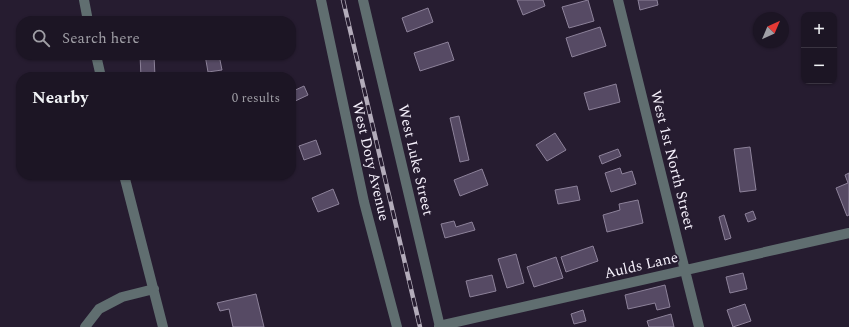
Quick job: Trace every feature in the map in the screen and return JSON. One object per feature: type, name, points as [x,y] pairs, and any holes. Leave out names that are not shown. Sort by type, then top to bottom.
[{"type":"street","points":[[84,0],[87,16]]},
{"type":"street","name":"West Doty Avenue","points":[[321,0],[364,202],[397,327]]},
{"type":"street","name":"West Luke Street","points":[[362,0],[440,326]]},
{"type":"street","name":"West 1st North Street","points":[[618,0],[699,327]]},
{"type":"street","points":[[97,60],[100,72]]},
{"type":"street","points":[[125,180],[163,327]]},
{"type":"street","name":"Aulds Lane","points":[[440,326],[849,234]]},
{"type":"street","points":[[85,327],[99,310],[105,306],[122,297],[154,289]]},
{"type":"building","points":[[517,0],[543,0],[545,6],[523,15]]},
{"type":"building","points":[[588,0],[594,21],[569,28],[562,7]]},
{"type":"building","points":[[638,0],[657,0],[658,5],[640,10]]},
{"type":"building","points":[[428,8],[433,22],[407,32],[402,18]]},
{"type":"building","points":[[600,27],[606,46],[572,57],[566,38]]},
{"type":"building","points":[[448,42],[454,60],[420,71],[414,53]]},
{"type":"building","points":[[140,60],[154,60],[155,72],[141,72]]},
{"type":"building","points":[[206,60],[220,60],[222,70],[208,72]]},
{"type":"building","points":[[616,84],[620,102],[589,110],[584,93]]},
{"type":"building","points":[[304,86],[308,95],[296,101],[296,90]]},
{"type":"building","points":[[459,116],[469,160],[460,162],[450,118]]},
{"type":"building","points":[[555,133],[566,150],[547,161],[536,145]]},
{"type":"building","points":[[316,140],[321,154],[304,160],[299,146]]},
{"type":"building","points":[[750,147],[756,190],[740,192],[734,149]]},
{"type":"building","points":[[618,149],[621,156],[602,164],[599,156]]},
{"type":"building","points":[[620,168],[622,174],[632,171],[636,184],[611,192],[605,173]]},
{"type":"building","points":[[482,169],[488,185],[460,196],[454,180]]},
{"type":"building","points":[[849,173],[849,215],[847,216],[836,188],[848,183],[845,175]]},
{"type":"building","points":[[577,186],[580,200],[558,204],[555,190]]},
{"type":"building","points":[[333,189],[339,204],[318,212],[312,198]]},
{"type":"building","points":[[638,200],[643,223],[607,232],[603,215],[620,210],[619,204]]},
{"type":"building","points":[[753,211],[756,219],[748,222],[745,214]]},
{"type":"building","points":[[724,215],[731,238],[725,240],[719,217]]},
{"type":"building","points":[[454,221],[456,227],[472,222],[475,230],[445,238],[441,224]]},
{"type":"building","points":[[593,246],[598,261],[566,272],[561,257]]},
{"type":"building","points":[[516,254],[524,283],[507,288],[498,259]]},
{"type":"building","points":[[556,257],[563,278],[534,287],[527,267]]},
{"type":"building","points":[[743,273],[747,289],[730,293],[726,277]]},
{"type":"building","points":[[492,275],[496,291],[470,297],[466,281]]},
{"type":"building","points":[[665,285],[670,307],[657,310],[655,303],[628,309],[625,295]]},
{"type":"building","points":[[256,294],[264,327],[233,327],[229,309],[220,311],[217,303]]},
{"type":"building","points":[[745,304],[751,321],[733,327],[727,310]]},
{"type":"building","points":[[583,310],[586,321],[574,324],[571,314]]},
{"type":"building","points":[[671,314],[674,327],[649,327],[647,321]]},
{"type":"railway","points":[[343,0],[420,327]]}]
